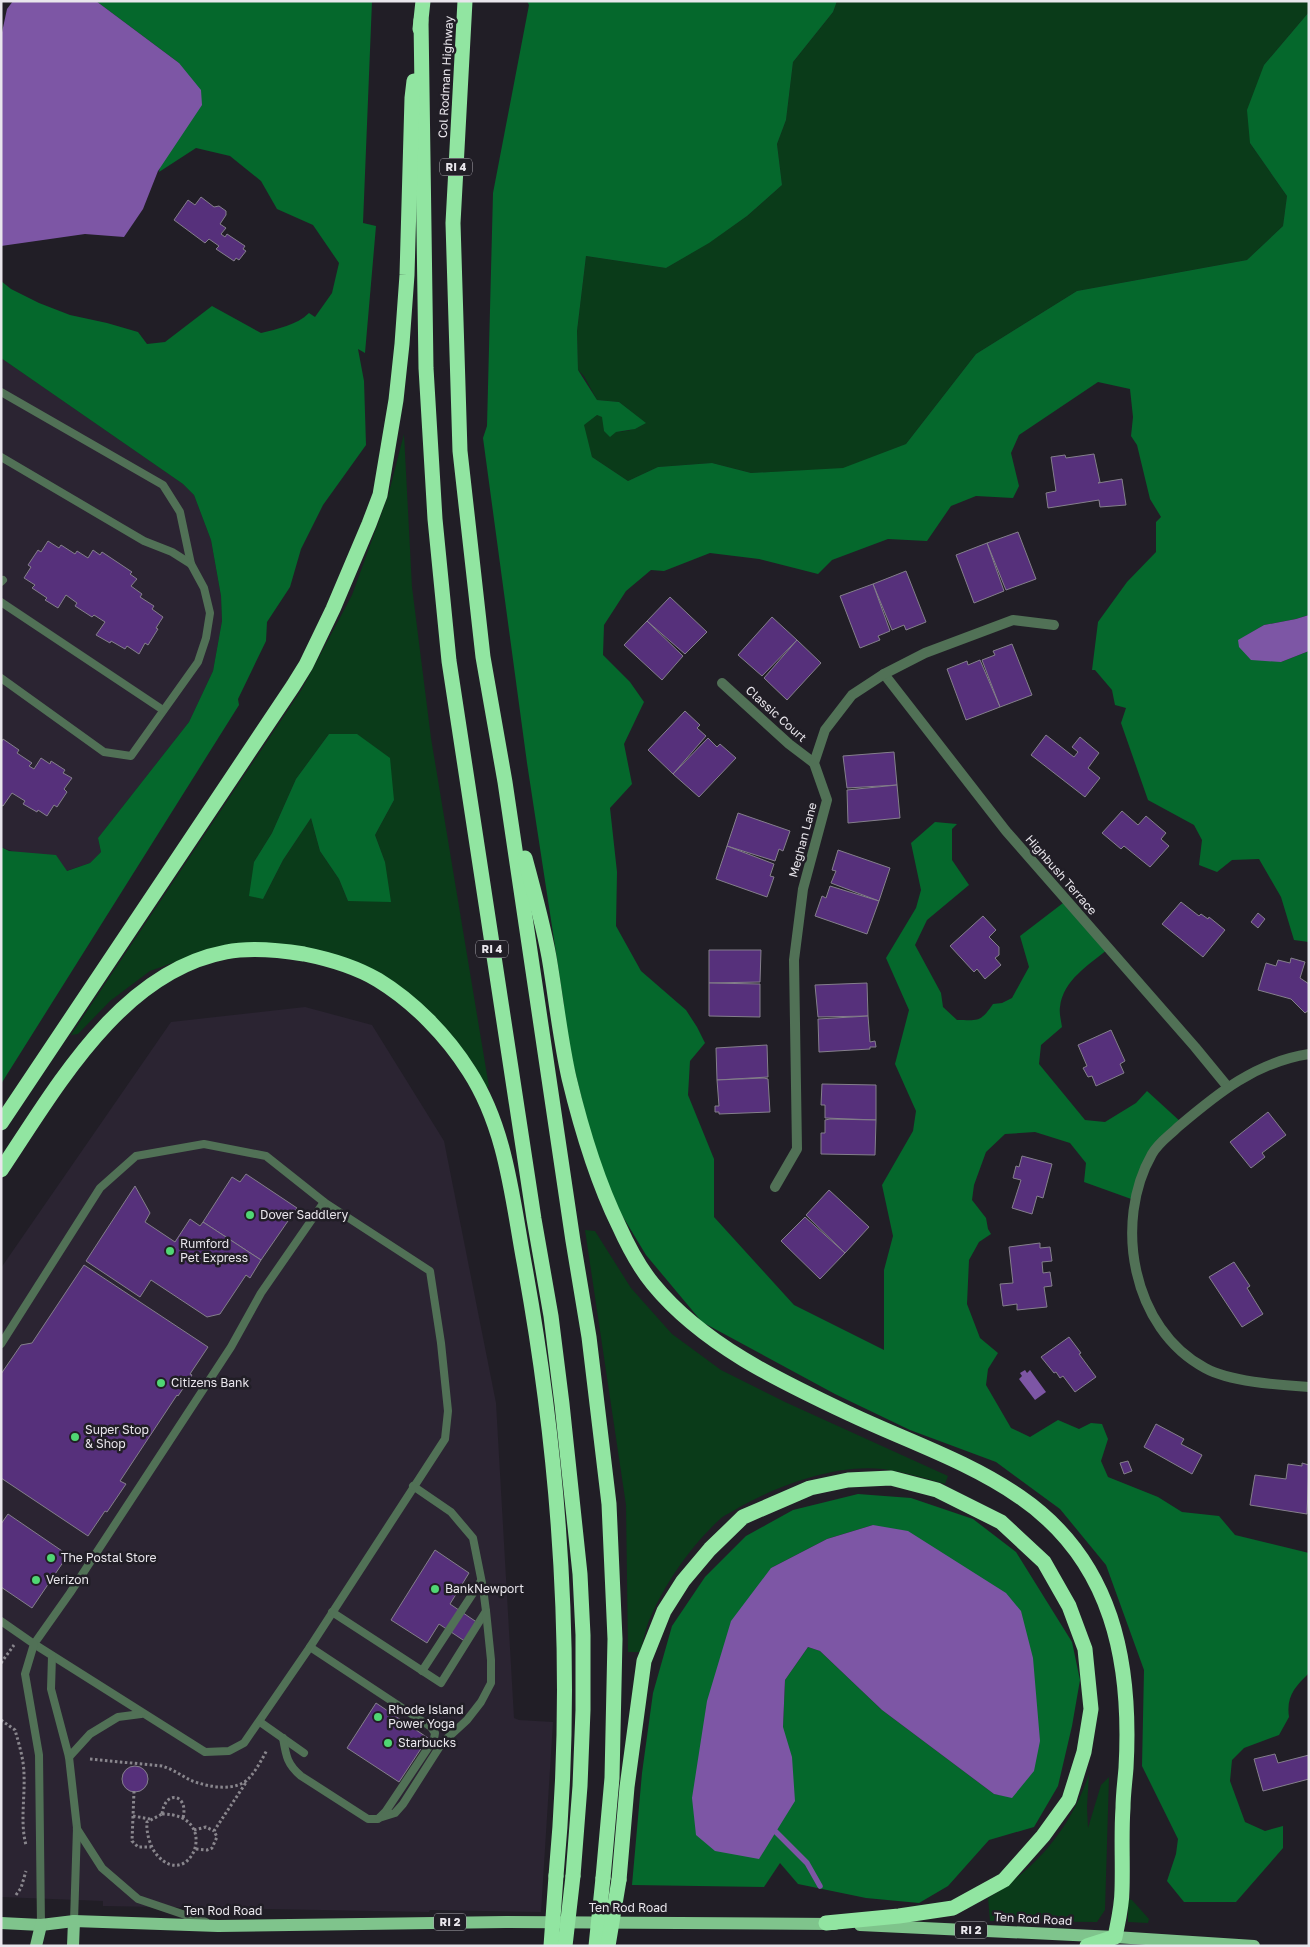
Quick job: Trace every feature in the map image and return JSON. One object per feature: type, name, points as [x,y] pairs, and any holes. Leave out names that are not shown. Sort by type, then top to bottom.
[{"type":"highway","name":"RI 4","points":[[422,1],[426,368],[435,519],[449,661],[525,1161],[551,1316],[580,1574],[583,1636],[580,1786],[573,1876],[564,1946]]},
{"type":"highway","name":"Col Rodman Highway","points":[[464,1],[453,223],[458,417],[464,490],[483,657],[506,782]]},
{"type":"highway","points":[[1,1123],[306,666],[370,524],[380,495],[396,400],[407,275],[412,98],[421,20]]},
{"type":"highway","name":"RI 4","points":[[506,782],[571,1231],[589,1337],[609,1504],[616,1639],[612,1778],[596,1946]]},
{"type":"highway","points":[[506,782],[548,955],[569,1077],[588,1147],[613,1214],[630,1248],[650,1281],[670,1303],[718,1343],[817,1399],[876,1427],[966,1465],[1020,1497],[1064,1535],[1082,1556],[1094,1577],[1114,1623],[1124,1672],[1126,1767],[1121,1842],[1122,1893],[1116,1937],[1087,1946]]},
{"type":"highway","points":[[1,1170],[57,1085],[123,1007],[146,987],[185,964],[226,952],[258,949],[289,952],[321,958],[350,967],[377,980],[410,1004],[446,1040],[469,1071],[484,1099],[505,1156],[537,1331],[549,1414],[558,1500],[562,1583],[563,1777],[551,1946]]},
{"type":"highway","points":[[608,1946],[619,1880],[627,1787],[644,1661],[664,1611],[683,1581],[710,1549],[743,1517],[810,1488],[848,1480],[891,1478],[937,1490],[1001,1522],[1044,1562],[1069,1606],[1085,1649],[1091,1708],[1084,1752],[1069,1800],[1043,1836],[1004,1880],[953,1908],[899,1916],[826,1923]]},
{"type":"main road","name":"Ten Rod Road","points":[[1,1923],[41,1924],[74,1921],[218,1926],[506,1922],[826,1923],[1116,1937],[1254,1946]]},
{"type":"main road","points":[[73,1946],[74,1921]]},
{"type":"main road","points":[[36,1946],[41,1924]]},
{"type":"street","points":[[814,763],[825,730],[852,695],[884,674],[925,653],[1013,620],[1054,625]]},
{"type":"street","name":"Highbush Terrace","points":[[884,674],[1006,831],[1227,1086]]},
{"type":"street","name":"Classic Court","points":[[722,683],[789,744],[814,763]]},
{"type":"street","name":"Meghan Lane","points":[[775,1187],[797,1149],[794,960],[803,889],[827,800],[814,763]]},
{"type":"street","points":[[1309,1054],[1290,1057],[1273,1063],[1227,1086],[1163,1139],[1152,1154],[1138,1188],[1134,1206],[1132,1244],[1134,1263],[1154,1319],[1186,1356],[1219,1374],[1268,1384],[1309,1387]]},
{"type":"lane","points":[[1,392],[163,486],[180,512],[191,564],[204,588],[210,612],[206,638],[198,662],[131,756],[104,752],[1,678]]},
{"type":"lane","points":[[1,457],[144,541],[172,552],[191,564]]},
{"type":"lane","points":[[1,602],[163,710]]},
{"type":"lane","points":[[1,1344],[100,1188],[136,1156],[204,1144],[266,1156],[324,1202],[430,1271],[441,1343],[448,1412],[445,1438],[310,1647],[260,1722],[244,1742],[229,1751],[205,1752],[142,1714],[1,1621]]},
{"type":"lane","points":[[41,1924],[39,1755],[25,1674],[34,1644],[231,1347],[260,1293],[324,1202]]},
{"type":"lane","points":[[283,1738],[287,1760],[292,1769],[368,1819],[378,1819],[395,1813],[403,1804],[442,1743],[467,1720],[481,1702],[491,1683],[486,1611],[473,1538],[451,1512],[413,1486]]},
{"type":"lane","points":[[422,1671],[481,1581]]},
{"type":"lane","points":[[332,1612],[441,1683],[486,1611]]},
{"type":"lane","points":[[310,1647],[431,1727],[434,1733],[434,1739],[401,1790],[378,1819]]},
{"type":"lane","points":[[52,1656],[51,1689],[69,1758],[77,1828],[74,1921]]},
{"type":"lane","points":[[69,1758],[90,1734],[118,1717],[142,1714]]},
{"type":"lane","points":[[260,1722],[304,1753]]},
{"type":"lane","points":[[77,1828],[102,1868],[138,1899],[218,1926]]},
{"type":"path","points":[[1,1663],[21,1635]]},
{"type":"path","points":[[1,1720],[15,1730],[20,1746],[24,1773],[23,1835],[26,1854]]},
{"type":"path","points":[[214,1831],[267,1750]]},
{"type":"path","points":[[90,1759],[135,1765],[162,1766],[193,1781],[217,1786],[230,1787],[241,1784],[249,1778]]},
{"type":"path","points":[[134,1792],[132,1841],[138,1847],[151,1847]]},
{"type":"path","points":[[162,1814],[163,1805],[172,1797],[181,1800],[184,1806],[183,1818]]},
{"type":"path","points":[[133,1816],[150,1819],[162,1814],[169,1814],[183,1818],[194,1830],[196,1849],[193,1856],[187,1861],[173,1865],[159,1858],[151,1847],[147,1826],[147,1822],[150,1819]]},
{"type":"path","points":[[194,1830],[206,1827],[214,1831],[217,1837],[212,1848],[207,1850],[196,1849]]},
{"type":"path","points":[[16,1895],[24,1882],[26,1868]]},
{"type":"shaded area","points":[[13,1],[96,1],[179,63],[201,90],[202,105],[158,171],[143,209],[124,237],[85,234],[1,246],[1,37],[7,9]]},
{"type":"shaded area","points":[[1,358],[183,484],[194,495],[211,540],[221,596],[222,621],[213,671],[189,722],[98,838],[101,852],[90,863],[66,871],[1,847]]},
{"type":"shaded area","points":[[1309,615],[1309,651],[1281,662],[1251,660],[1239,647],[1238,640],[1264,625]]},
{"type":"shaded area","points":[[305,1007],[372,1025],[444,1141],[496,1403],[514,1718],[553,1722],[541,1912],[430,1910],[429,1912],[103,1906],[103,1901],[1,1897],[1,1268],[171,1022]]},
{"type":"shaded area","points":[[1025,1370],[1027,1373],[1030,1370],[1046,1392],[1035,1400],[1019,1379],[1022,1376],[1020,1373]]},
{"type":"shaded area","points":[[873,1525],[908,1531],[1006,1593],[1021,1611],[1033,1658],[1040,1741],[1034,1771],[1012,1798],[994,1794],[882,1710],[820,1651],[808,1647],[785,1680],[783,1727],[792,1757],[795,1801],[759,1859],[715,1851],[696,1835],[692,1798],[707,1701],[731,1621],[771,1568],[827,1539]]},
{"type":"green space","points":[[96,1],[372,1],[363,223],[376,226],[365,353],[358,349],[364,381],[366,445],[323,505],[301,549],[290,587],[267,622],[266,641],[238,699],[239,705],[1,1084],[1,847],[9,851],[56,855],[67,871],[90,863],[101,852],[98,838],[189,722],[213,671],[222,621],[221,596],[211,540],[194,495],[183,484],[1,358],[1,281],[11,289],[39,303],[70,315],[138,332],[147,344],[165,342],[212,306],[261,333],[293,324],[309,313],[315,317],[332,293],[339,263],[313,225],[277,209],[261,181],[230,156],[196,148],[159,172],[179,63]]},
{"type":"green space","points":[[527,1],[837,1],[833,12],[793,62],[786,120],[777,144],[782,185],[747,216],[709,243],[666,268],[586,256],[577,331],[578,370],[597,400],[619,402],[646,423],[635,429],[616,432],[610,437],[604,431],[602,417],[597,415],[584,425],[592,457],[628,481],[658,467],[712,463],[751,473],[843,468],[906,444],[976,354],[1077,291],[1247,260],[1283,226],[1287,196],[1250,143],[1247,110],[1264,65],[1309,12],[1309,615],[1264,625],[1239,640],[1281,662],[1309,651],[1309,942],[1294,940],[1281,897],[1259,859],[1232,860],[1217,872],[1199,865],[1202,840],[1194,825],[1148,800],[1121,723],[1126,708],[1115,705],[1112,690],[1095,670],[1092,670],[1098,622],[1127,582],[1156,552],[1156,522],[1161,517],[1150,499],[1137,445],[1131,436],[1133,417],[1130,389],[1098,382],[1019,435],[1011,453],[1019,486],[1013,498],[976,496],[951,506],[927,541],[888,539],[832,560],[818,574],[759,559],[710,553],[664,571],[651,570],[626,591],[604,625],[603,655],[630,682],[644,702],[624,744],[632,784],[610,808],[617,872],[616,926],[641,971],[686,1010],[705,1043],[690,1061],[688,1095],[714,1159],[714,1217],[794,1305],[884,1350],[884,1270],[893,1236],[882,1185],[913,1131],[916,1111],[895,1064],[909,1010],[886,958],[916,908],[921,890],[911,843],[935,822],[957,824],[952,829],[952,860],[969,885],[927,920],[915,945],[941,993],[943,1007],[957,1020],[978,1019],[985,1015],[993,1004],[1002,1003],[1012,998],[1029,967],[1020,936],[1067,900],[1108,949],[1085,967],[1066,989],[1060,1007],[1062,1027],[1041,1045],[1039,1064],[1085,1120],[1105,1122],[1136,1103],[1147,1091],[1182,1123],[1149,1163],[1134,1200],[1084,1182],[1086,1163],[1070,1143],[1035,1132],[1005,1134],[986,1152],[974,1185],[972,1200],[986,1218],[991,1234],[979,1242],[969,1260],[967,1304],[980,1338],[998,1353],[988,1369],[986,1385],[1011,1428],[1030,1437],[1058,1420],[1079,1429],[1091,1423],[1102,1424],[1108,1439],[1101,1461],[1108,1477],[1158,1497],[1182,1512],[1219,1516],[1235,1535],[1309,1553],[1309,1673],[1290,1698],[1289,1717],[1279,1735],[1244,1748],[1232,1760],[1230,1781],[1245,1822],[1265,1831],[1283,1826],[1283,1848],[1236,1902],[1184,1902],[1167,1881],[1176,1854],[1178,1839],[1142,1766],[1144,1670],[1106,1565],[1060,1509],[996,1462],[910,1430],[835,1394],[702,1322],[646,1255],[602,1182],[564,1026],[564,1005],[527,763],[483,438],[487,426],[493,193],[529,5]]},
{"type":"green space","points":[[837,1],[1309,1],[1309,12],[1264,65],[1250,143],[1287,196],[1283,226],[1247,260],[1077,291],[976,354],[906,444],[843,469],[751,473],[712,463],[658,467],[628,481],[592,457],[583,425],[597,415],[603,417],[604,430],[610,431],[631,430],[645,423],[619,402],[597,400],[584,376],[578,370],[577,331],[586,256],[666,268],[708,243],[747,216],[782,185],[777,144],[786,120],[793,62],[833,12]]},
{"type":"green space","points":[[404,434],[412,587],[431,738],[489,1087],[482,1088],[461,1050],[352,962],[200,953],[150,971],[110,1001],[78,1034],[71,1035],[302,689],[352,595],[388,496]],"holes":[[[329,734],[394,800],[375,835],[385,862],[348,901],[339,879],[320,851],[311,818],[283,860],[263,899],[254,862],[272,833],[296,779]]]},
{"type":"green space","points":[[329,734],[357,734],[390,758],[394,800],[375,835],[385,862],[391,902],[348,901],[339,879],[320,851],[311,818],[283,860],[263,899],[249,896],[254,862],[272,833],[296,779]]},
{"type":"green space","points":[[585,1230],[595,1231],[631,1288],[672,1334],[721,1370],[785,1402],[948,1476],[945,1484],[907,1473],[883,1469],[846,1470],[827,1473],[789,1484],[738,1508],[719,1520],[708,1531],[678,1568],[654,1609],[640,1652],[628,1652],[626,1505]]},
{"type":"green space","points":[[858,1494],[911,1498],[973,1519],[1016,1552],[1072,1642],[1080,1680],[1072,1726],[1058,1786],[1034,1827],[989,1840],[948,1886],[919,1903],[866,1898],[798,1884],[780,1863],[764,1887],[632,1885],[642,1773],[653,1693],[672,1626],[705,1577],[746,1536],[793,1510]],"holes":[[[873,1525],[1005,1593],[1012,1797],[994,1794],[882,1710],[820,1651],[808,1647],[785,1680],[783,1727],[771,1568],[827,1539]]]},
{"type":"green space","points":[[1089,1774],[1088,1828],[1101,1785],[1109,1777],[1105,1910],[1097,1922],[990,1921],[988,1898],[1021,1874],[1050,1845],[1072,1812]]},
{"type":"green space","points":[[1128,1899],[1132,1900],[1149,1919],[1148,1923],[1128,1922]]},
{"type":"building","points":[[201,197],[214,207],[219,206],[226,211],[226,215],[220,224],[226,228],[221,234],[225,237],[227,234],[245,246],[243,249],[246,251],[239,260],[236,258],[234,261],[216,249],[219,246],[209,239],[205,243],[174,220],[188,200],[195,205]]},
{"type":"building","points":[[1094,454],[1100,482],[1098,483],[1122,479],[1126,505],[1100,507],[1099,500],[1048,508],[1046,493],[1056,491],[1051,457],[1065,455],[1066,458]]},
{"type":"building","points":[[1018,532],[1036,579],[1006,590],[987,543]]},
{"type":"building","points":[[48,541],[59,548],[61,545],[75,554],[77,551],[88,558],[93,550],[100,555],[102,552],[132,572],[130,574],[137,579],[131,586],[142,594],[140,597],[154,606],[152,609],[163,617],[148,645],[145,643],[139,654],[127,646],[125,649],[96,635],[105,622],[94,615],[92,617],[75,606],[77,603],[66,595],[58,608],[45,600],[47,598],[32,588],[35,585],[24,578],[31,567],[28,565],[38,550],[41,552]]},
{"type":"building","points":[[987,543],[1004,591],[974,603],[956,555]]},
{"type":"building","points":[[906,571],[926,622],[906,630],[904,625],[892,630],[873,584]]},
{"type":"building","points":[[873,584],[890,631],[878,636],[880,640],[860,648],[840,596]]},
{"type":"building","points":[[670,597],[707,632],[685,654],[647,621]]},
{"type":"building","points":[[772,617],[797,640],[762,676],[738,655]]},
{"type":"building","points":[[647,621],[683,656],[662,680],[624,645]]},
{"type":"building","points":[[797,640],[821,663],[787,700],[764,678]]},
{"type":"building","points":[[1012,644],[1032,695],[1000,707],[982,660],[995,655],[993,651]]},
{"type":"building","points":[[980,660],[1000,707],[966,720],[947,669],[967,661],[968,665]]},
{"type":"building","points":[[685,711],[700,725],[697,728],[706,736],[673,774],[648,750]]},
{"type":"building","points":[[1046,735],[1074,757],[1078,752],[1072,747],[1080,737],[1099,753],[1088,768],[1100,778],[1085,797],[1031,755]]},
{"type":"building","points":[[708,738],[717,747],[720,744],[736,758],[699,797],[673,774]]},
{"type":"building","points":[[3,739],[19,750],[17,753],[32,763],[29,766],[34,769],[41,758],[50,764],[51,761],[65,770],[63,773],[72,778],[64,789],[67,792],[57,807],[54,805],[47,816],[23,804],[25,801],[12,793],[3,806],[1,805],[1,743]]},
{"type":"building","points":[[894,752],[897,785],[847,788],[843,756]]},
{"type":"building","points":[[897,785],[900,818],[848,823],[847,790]]},
{"type":"building","points":[[1122,811],[1138,825],[1146,816],[1166,833],[1161,839],[1169,846],[1150,867],[1124,846],[1121,849],[1102,833]]},
{"type":"building","points":[[738,813],[790,831],[783,851],[779,849],[775,861],[727,846]]},
{"type":"building","points":[[727,846],[774,864],[770,876],[774,877],[767,897],[716,879]]},
{"type":"building","points":[[838,850],[890,868],[879,901],[831,883],[836,871],[832,870]]},
{"type":"building","points":[[830,886],[879,901],[867,934],[815,916],[822,896],[826,898]]},
{"type":"building","points":[[1181,902],[1199,916],[1201,914],[1208,919],[1209,917],[1225,930],[1203,957],[1162,924]]},
{"type":"building","points":[[1258,913],[1265,919],[1258,928],[1251,922]]},
{"type":"building","points":[[983,916],[996,930],[989,937],[999,947],[999,955],[995,958],[1001,965],[985,979],[977,969],[974,972],[950,946]]},
{"type":"building","points":[[709,950],[761,950],[760,982],[709,983]]},
{"type":"building","points":[[1291,958],[1305,962],[1300,978],[1309,984],[1309,1010],[1305,1013],[1291,999],[1258,990],[1266,963],[1276,966],[1278,960],[1290,963]]},
{"type":"building","points":[[709,983],[760,984],[760,1017],[709,1016]]},
{"type":"building","points":[[867,983],[868,1016],[818,1017],[815,985]]},
{"type":"building","points":[[868,1016],[870,1042],[875,1041],[876,1047],[819,1052],[818,1019]]},
{"type":"building","points":[[1111,1030],[1125,1061],[1120,1064],[1124,1073],[1096,1086],[1092,1076],[1088,1077],[1083,1068],[1087,1066],[1078,1045]]},
{"type":"building","points":[[767,1045],[768,1077],[717,1080],[716,1048]]},
{"type":"building","points":[[768,1079],[770,1112],[719,1114],[719,1112],[715,1112],[715,1106],[719,1106],[717,1080]]},
{"type":"building","points":[[822,1084],[876,1085],[876,1120],[825,1118],[825,1105],[821,1105]]},
{"type":"building","points":[[1268,1112],[1286,1135],[1262,1153],[1265,1157],[1251,1168],[1230,1142]]},
{"type":"building","points":[[825,1120],[876,1120],[875,1155],[821,1154],[821,1133],[825,1133]]},
{"type":"building","points":[[1022,1156],[1052,1164],[1043,1198],[1037,1196],[1032,1214],[1012,1208],[1021,1180],[1013,1178],[1016,1166],[1019,1167]]},
{"type":"building","name":"Dover Saddlery","points":[[246,1174],[297,1208],[261,1260],[203,1222],[232,1177],[240,1182]]},
{"type":"building","name":"Rumford Pet Express","points":[[135,1186],[150,1213],[145,1222],[175,1242],[190,1219],[200,1226],[203,1222],[261,1260],[250,1278],[246,1275],[220,1314],[207,1317],[151,1280],[140,1297],[86,1261]]},
{"type":"building","points":[[829,1190],[869,1227],[845,1253],[806,1215]]},
{"type":"building","points":[[805,1217],[845,1253],[820,1279],[781,1241]]},
{"type":"building","points":[[1040,1243],[1040,1248],[1050,1247],[1052,1261],[1042,1262],[1043,1273],[1050,1272],[1052,1286],[1044,1287],[1047,1307],[1017,1310],[1017,1304],[1003,1306],[1000,1284],[1013,1283],[1009,1247]]},
{"type":"building","points":[[1234,1262],[1250,1286],[1247,1288],[1263,1314],[1242,1327],[1209,1277]]},
{"type":"building","name":"Super Stop & Shop","points":[[84,1265],[208,1347],[190,1374],[192,1375],[120,1481],[126,1484],[88,1536],[1,1478],[1,1374],[21,1345],[32,1343]]},
{"type":"building","points":[[1069,1337],[1096,1377],[1075,1392],[1063,1376],[1060,1378],[1056,1372],[1054,1373],[1041,1357]]},
{"type":"building","points":[[1156,1424],[1184,1439],[1181,1444],[1202,1455],[1192,1474],[1144,1447]]},
{"type":"building","points":[[1128,1461],[1132,1471],[1124,1474],[1120,1463]]},
{"type":"building","points":[[1302,1463],[1309,1465],[1307,1514],[1250,1505],[1255,1475],[1286,1479],[1288,1464],[1302,1466]]},
{"type":"building","points":[[8,1514],[68,1555],[32,1608],[1,1587],[1,1524]]},
{"type":"building","name":"BankNewport","points":[[435,1550],[469,1573],[450,1604],[478,1623],[466,1642],[439,1624],[427,1643],[391,1620]]},
{"type":"building","name":"Starbucks","points":[[376,1703],[428,1738],[399,1782],[347,1748]]},
{"type":"building","points":[[1275,1754],[1278,1763],[1309,1755],[1309,1779],[1263,1791],[1254,1759]]},
{"type":"building","points":[[135,1766],[144,1770],[148,1779],[144,1788],[135,1792],[126,1788],[122,1779],[126,1770]]},
{"type":"waterway","points":[[776,1832],[807,1863],[820,1886]]},
{"type":"place","name":"Dover Saddlery","points":[[250,1215]]},
{"type":"place","name":"Rumford Pet Express","points":[[170,1251]]},
{"type":"place","name":"Citizens Bank","points":[[161,1383]]},
{"type":"place","name":"Super Stop & Shop","points":[[75,1437]]},
{"type":"place","name":"The Postal Store","points":[[51,1558]]},
{"type":"place","name":"Verizon","points":[[36,1580]]},
{"type":"place","name":"BankNewport","points":[[435,1589]]},
{"type":"place","name":"Rhode Island Power Yoga","points":[[378,1717]]},
{"type":"place","name":"Starbucks","points":[[388,1743]]}]
